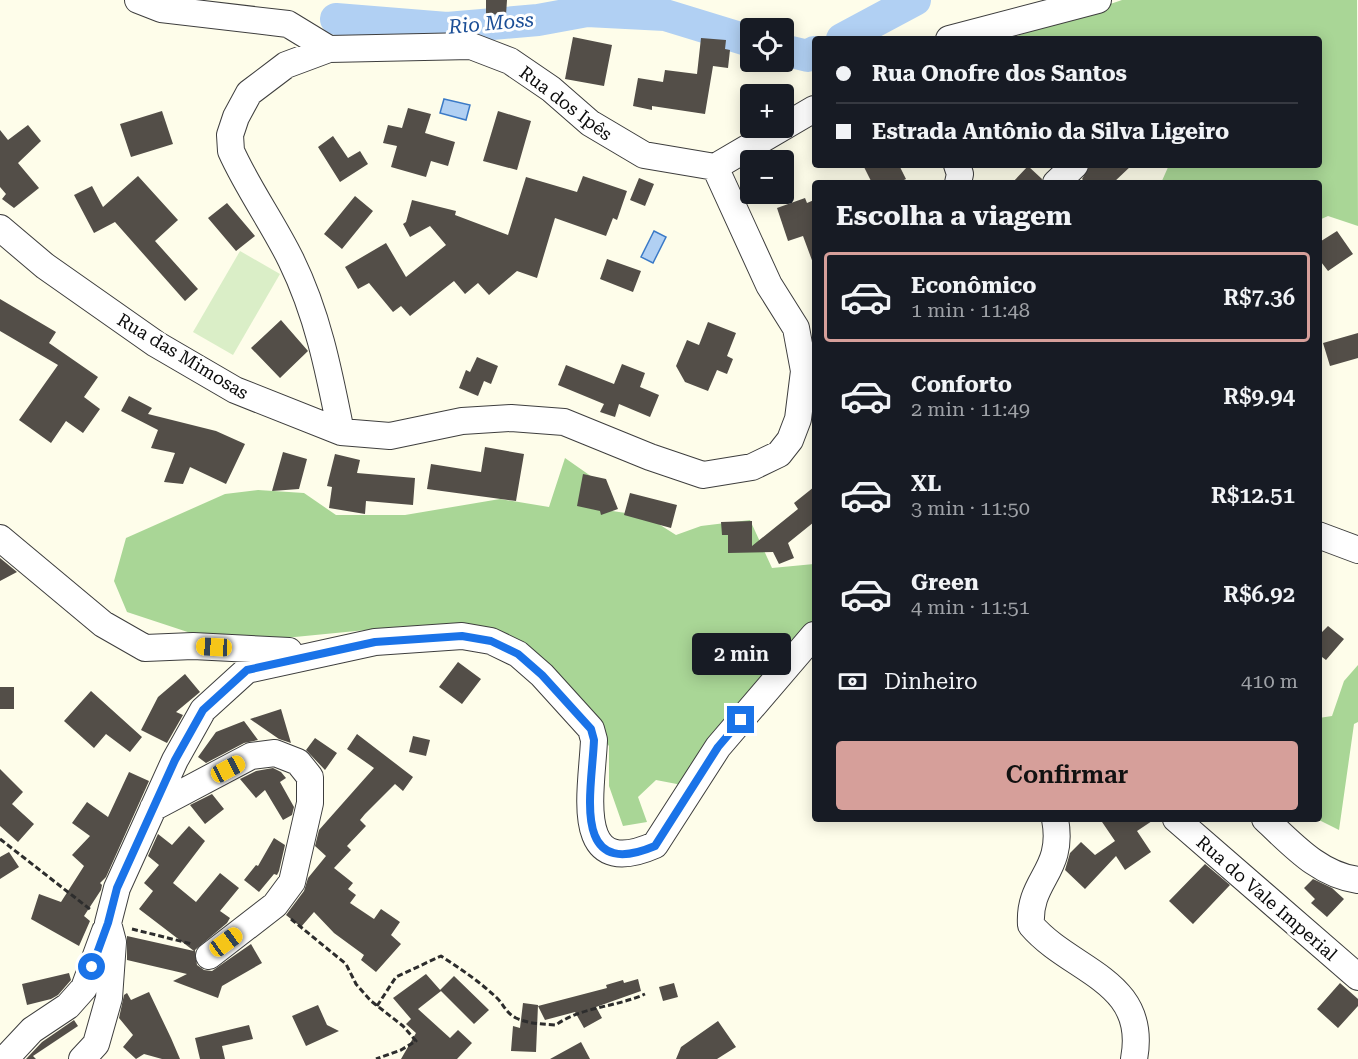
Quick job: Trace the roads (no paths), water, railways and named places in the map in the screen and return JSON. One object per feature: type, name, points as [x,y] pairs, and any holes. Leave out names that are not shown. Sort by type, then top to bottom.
[{"type":"street","points":[[138,0],[161,9],[288,24],[329,49]]},
{"type":"street","points":[[960,36],[1098,0]]},
{"type":"street","name":"Rua dos Ipês","points":[[341,432],[326,352],[310,305],[291,259],[231,152],[230,135],[236,117],[249,93],[286,65],[329,49],[471,46],[510,61],[551,89],[590,123],[644,155],[715,167]]},
{"type":"street","points":[[715,167],[812,110]]},
{"type":"street","name":"Rua das Mimosas","points":[[0,228],[45,266],[156,344],[235,390],[341,432],[390,436],[462,421],[511,418],[564,422],[650,457],[703,475],[752,467],[779,454],[790,440],[798,419],[804,370],[796,328],[769,285],[715,167]]},
{"type":"street","points":[[1059,180],[1072,168]]},
{"type":"street","points":[[1322,536],[1358,550]]},
{"type":"street","points":[[0,538],[102,624],[145,648],[193,646],[320,652]]},
{"type":"street","points":[[5,1059],[32,1030],[68,1006],[84,988],[110,915],[117,888],[175,760],[203,710],[247,670],[320,652],[375,642],[462,636],[491,641],[518,654],[542,675],[591,729],[594,740],[590,826],[597,843],[611,852],[626,855],[655,846],[718,747],[812,637]]},
{"type":"street","points":[[153,807],[251,756],[275,753],[298,762],[310,777],[310,803],[292,882],[274,905],[211,954]]},
{"type":"street","points":[[1055,822],[1058,847],[1049,873],[1034,895],[1031,925],[1114,988],[1131,1009],[1136,1029],[1134,1059]]},
{"type":"street","name":"Rua do Vale Imperial","points":[[1179,822],[1358,977]]},
{"type":"street","points":[[1268,822],[1311,860],[1333,873],[1358,880]]},
{"type":"street","points":[[96,1054],[109,998],[113,942],[110,915]]},
{"type":"water","points":[[444,99],[470,105],[466,120],[440,113]]},
{"type":"water","points":[[654,231],[666,237],[653,263],[641,257]]},
{"type":"waterway","name":"Rio Moss","points":[[848,36],[915,0]]},
{"type":"waterway","name":"Rio Moss","points":[[336,19],[447,28],[538,20],[587,11],[665,15],[740,38]]},
{"type":"waterway","name":"Rio Moss","points":[[794,53],[808,56],[812,53]]}]
